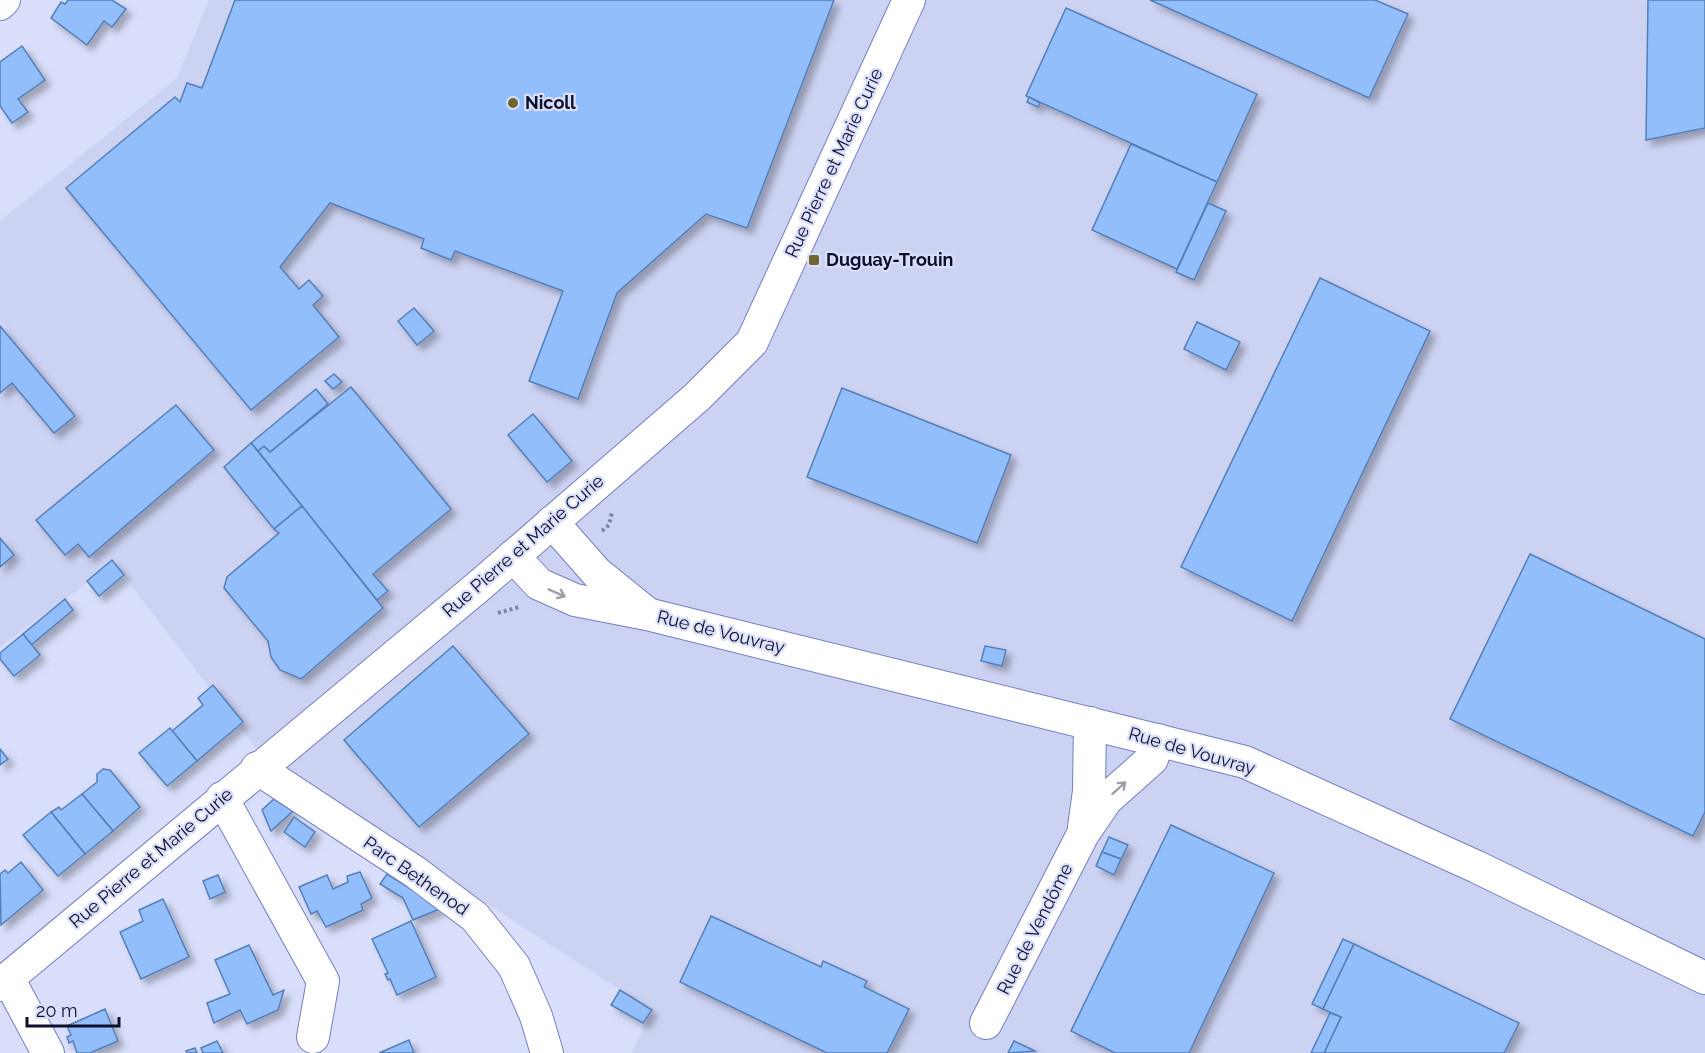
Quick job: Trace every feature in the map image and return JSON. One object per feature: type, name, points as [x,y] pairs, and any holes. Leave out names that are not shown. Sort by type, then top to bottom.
[{"type":"street","points":[[0,4],[4,0]]},
{"type":"street","name":"Rue Pierre et Marie Curie","points":[[4,981],[513,556],[698,398],[752,342],[909,0]]},
{"type":"street","name":"Rue de Vouvray","points":[[552,522],[597,573],[647,614]]},
{"type":"street","name":"Rue de Vouvray","points":[[513,556],[539,584],[574,600],[647,614],[1245,762],[1477,867],[1705,978]]},
{"type":"street","name":"Rue de Vendôme","points":[[1083,834],[1089,791],[1090,723]]},
{"type":"street","name":"Rue de Vendôme","points":[[986,1023],[1083,834],[1107,799],[1152,759],[1158,740]]},
{"type":"street","name":"Parc Bethenod","points":[[257,768],[415,872],[475,917],[514,966],[536,1017],[547,1053]]},
{"type":"street","points":[[222,798],[323,981],[313,1037]]},
{"type":"street","points":[[4,981],[48,1053]]},
{"type":"shaded area","points":[[209,0],[1705,0],[1705,1053],[632,1053],[651,1010],[264,759],[114,563],[0,647],[0,221],[177,78]]},
{"type":"building","points":[[68,0],[112,0],[126,9],[112,27],[104,21],[87,45],[51,18],[61,2],[65,4]]},
{"type":"building","points":[[235,0],[834,0],[747,228],[706,214],[617,293],[578,399],[529,381],[563,291],[455,251],[451,260],[421,248],[424,239],[330,203],[280,267],[299,289],[309,280],[323,296],[313,305],[339,337],[251,410],[66,188],[175,97],[180,102],[187,83],[202,88]]},
{"type":"building","points":[[1150,0],[1375,0],[1408,14],[1369,98]]},
{"type":"building","points":[[1648,0],[1705,0],[1705,128],[1646,140]]},
{"type":"building","points":[[1066,8],[1257,94],[1217,182],[1026,96]]},
{"type":"building","points":[[22,46],[45,80],[18,99],[28,112],[12,123],[0,106],[0,62]]},
{"type":"building","points":[[1029,97],[1040,103],[1038,107],[1027,102]]},
{"type":"building","points":[[1131,144],[1217,182],[1177,269],[1092,230]]},
{"type":"building","points":[[1208,203],[1226,211],[1194,280],[1176,272]]},
{"type":"building","points":[[1320,278],[1430,331],[1292,621],[1181,567]]},
{"type":"building","points":[[414,308],[434,331],[417,345],[398,321]]},
{"type":"building","points":[[1197,322],[1240,342],[1226,370],[1184,349]]},
{"type":"building","points":[[0,326],[75,416],[54,433],[12,383],[0,393]]},
{"type":"building","points":[[334,374],[342,382],[333,389],[325,381]]},
{"type":"building","points":[[351,387],[451,509],[373,574],[388,591],[377,600],[258,451],[264,446],[270,452]]},
{"type":"building","points":[[842,388],[1011,455],[977,543],[807,477]]},
{"type":"building","points":[[316,389],[328,404],[270,452],[264,446],[258,451],[251,443]]},
{"type":"building","points":[[176,405],[214,450],[89,557],[78,544],[65,555],[36,520]]},
{"type":"building","points":[[533,414],[572,461],[547,482],[508,435]]},
{"type":"building","points":[[251,443],[302,506],[274,529],[224,467]]},
{"type":"building","points":[[302,506],[383,608],[301,679],[280,670],[271,657],[268,641],[224,588],[227,577],[279,533],[274,529]]},
{"type":"building","points":[[0,538],[14,555],[0,567]]},
{"type":"building","points":[[1530,554],[1705,639],[1705,812],[1693,836],[1450,719]]},
{"type":"building","points":[[112,560],[124,575],[99,596],[87,581]]},
{"type":"building","points":[[65,599],[73,610],[31,645],[23,634]]},
{"type":"building","points":[[23,634],[40,655],[14,676],[0,659],[0,653]]},
{"type":"building","points":[[453,646],[529,734],[419,827],[344,740]]},
{"type":"building","points":[[985,646],[1006,650],[1002,666],[981,661]]},
{"type":"building","points":[[213,685],[243,722],[197,761],[172,731],[203,705],[198,698]]},
{"type":"building","points":[[170,728],[197,761],[167,786],[139,753]]},
{"type":"building","points":[[0,749],[8,759],[0,765]]},
{"type":"building","points":[[103,769],[110,770],[140,807],[113,831],[82,794],[97,782],[97,774]]},
{"type":"building","points":[[82,794],[113,831],[85,854],[51,812],[59,807],[61,810]]},
{"type":"building","points":[[274,799],[293,811],[271,831],[262,810]]},
{"type":"building","points":[[51,812],[85,854],[58,876],[23,835]]},
{"type":"building","points":[[294,817],[315,832],[305,847],[284,832]]},
{"type":"building","points":[[1171,825],[1274,873],[1189,1053],[1115,1053],[1071,1031]]},
{"type":"building","points":[[1109,837],[1128,845],[1121,859],[1102,852]]},
{"type":"building","points":[[1102,852],[1121,859],[1114,875],[1096,866]]},
{"type":"building","points":[[21,862],[43,890],[1,925],[0,874],[5,870],[8,873]]},
{"type":"building","points":[[360,872],[372,898],[361,904],[363,910],[326,927],[317,911],[311,914],[299,887],[327,875],[333,889],[348,882],[347,876]]},
{"type":"building","points":[[387,874],[442,908],[413,920],[403,898],[380,884]]},
{"type":"building","points":[[218,875],[225,892],[210,899],[203,881]]},
{"type":"building","points":[[163,899],[189,957],[141,979],[120,932],[143,921],[139,910]]},
{"type":"building","points":[[711,916],[821,967],[823,961],[867,981],[864,987],[909,1009],[887,1053],[827,1053],[680,982]]},
{"type":"building","points":[[411,921],[436,977],[397,995],[390,979],[388,980],[385,974],[388,973],[372,939]]},
{"type":"building","points":[[1343,939],[1354,944],[1323,1009],[1312,1004]]},
{"type":"building","points":[[1354,944],[1519,1023],[1504,1053],[1324,1053],[1341,1017],[1323,1009]]},
{"type":"building","points":[[249,945],[273,995],[284,990],[278,1010],[247,1024],[240,1010],[214,1023],[207,1003],[230,994],[215,960]]},
{"type":"building","points":[[620,990],[652,1010],[643,1023],[611,1005]]},
{"type":"building","points":[[105,1009],[118,1041],[90,1053],[77,1053],[73,1041],[69,1043],[67,1037],[71,1035],[67,1026]]},
{"type":"building","points":[[1330,1013],[1341,1017],[1324,1053],[1311,1053]]},
{"type":"building","points":[[409,1040],[414,1053],[379,1053]]},
{"type":"building","points":[[217,1041],[223,1053],[203,1053],[201,1048]]},
{"type":"building","points":[[1014,1041],[1035,1051],[1008,1053]]},
{"type":"building","points":[[195,1048],[197,1053],[186,1051]]},
{"type":"place","name":"Nicoll","points":[[513,103]]},
{"type":"place","name":"Duguay-Trouin","points":[[814,260]]}]
